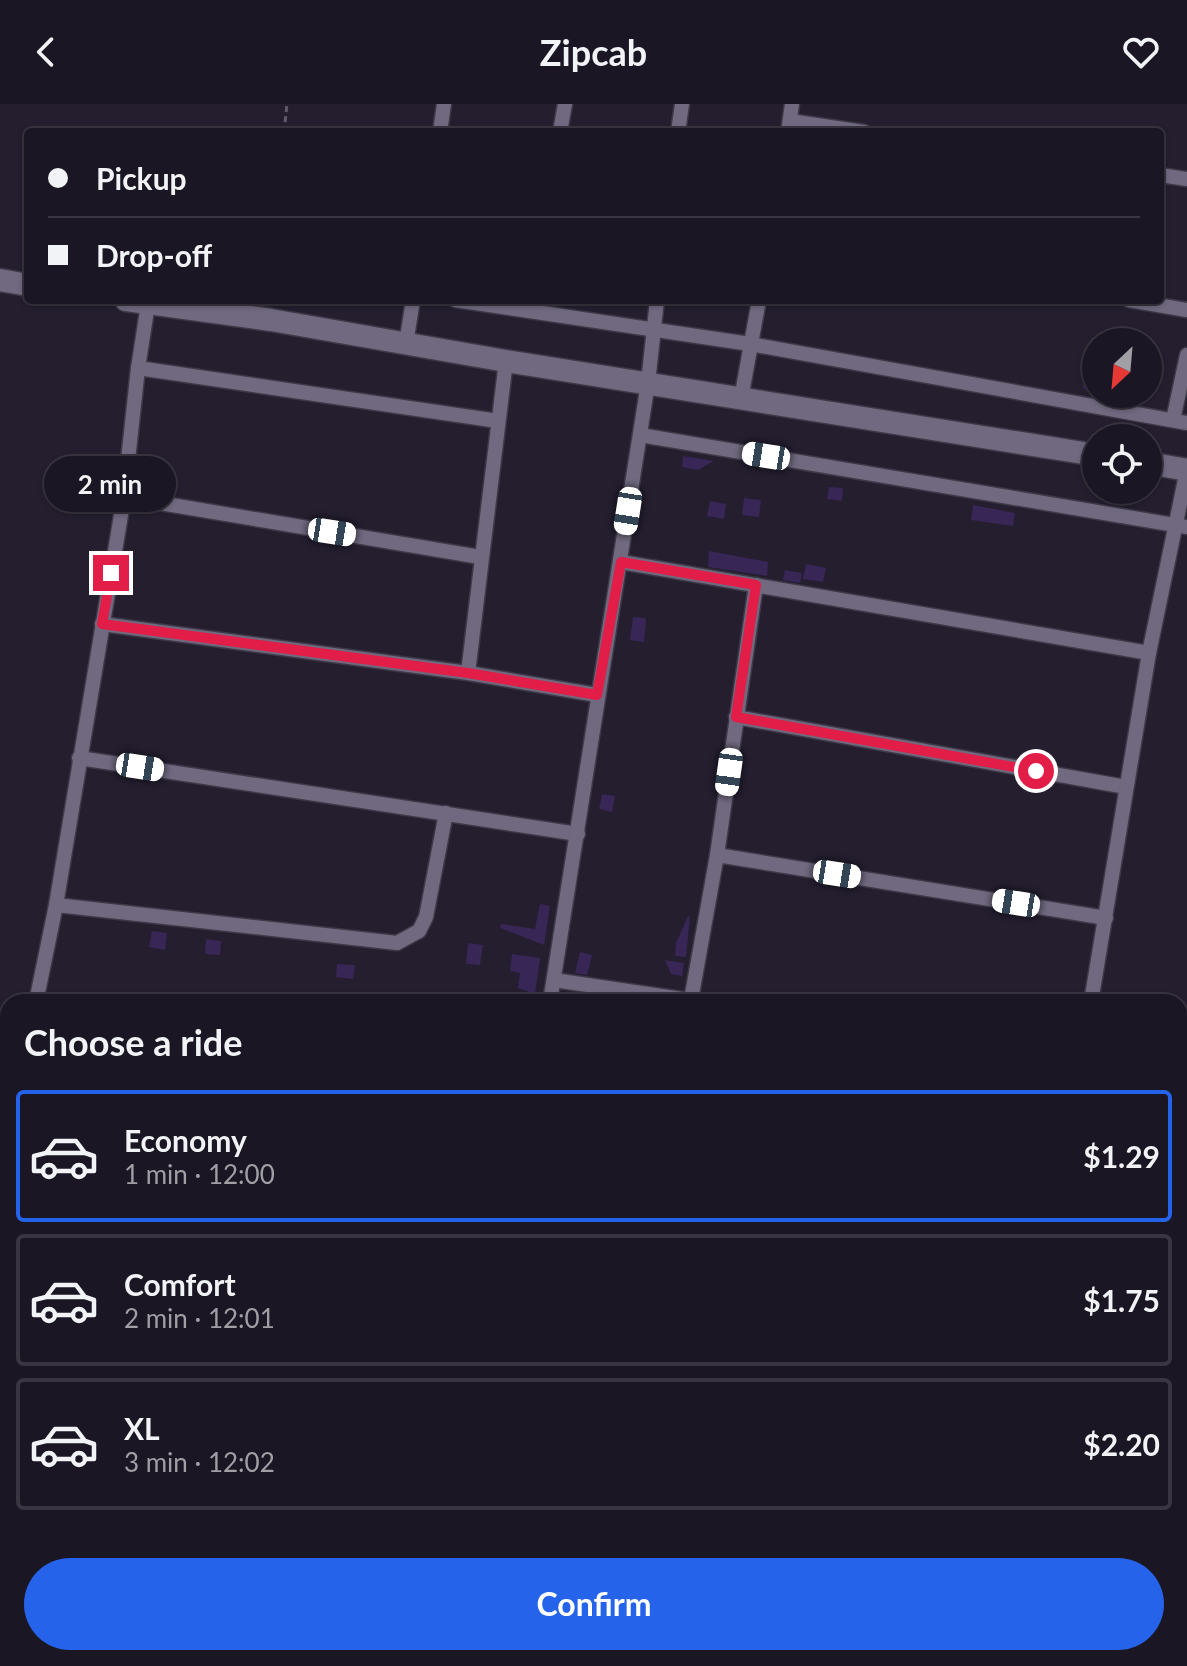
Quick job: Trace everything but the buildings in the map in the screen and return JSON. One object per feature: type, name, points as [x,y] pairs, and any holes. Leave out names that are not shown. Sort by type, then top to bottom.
[{"type":"street","points":[[441,128],[444,104]]},
{"type":"street","points":[[561,128],[565,104]]},
{"type":"street","points":[[679,128],[682,104]]},
{"type":"street","points":[[789,127],[792,104]]},
{"type":"street","points":[[1164,176],[1187,179]]},
{"type":"street","points":[[0,280],[24,284]]},
{"type":"street","points":[[38,994],[56,905],[124,497],[138,368],[137,304]]},
{"type":"street","points":[[152,304],[271,320],[506,361],[1082,453]]},
{"type":"street","points":[[406,344],[412,304]]},
{"type":"street","points":[[508,304],[534,306],[1180,422],[1187,355]]},
{"type":"street","points":[[551,994],[597,695],[621,562],[657,304]]},
{"type":"street","points":[[741,399],[758,304]]},
{"type":"street","points":[[1152,304],[1187,310]]},
{"type":"street","points":[[468,673],[506,361]]},
{"type":"street","points":[[138,368],[498,421]]},
{"type":"street","points":[[640,435],[1181,526]]},
{"type":"street","points":[[1092,994],[1149,653],[1181,526],[1187,470],[1162,466]]},
{"type":"street","points":[[124,497],[480,557]]},
{"type":"street","points":[[621,562],[1149,653]]},
{"type":"street","points":[[698,994],[756,585]]},
{"type":"street","points":[[102,624],[468,673],[597,695]]},
{"type":"street","points":[[736,717],[1126,787]]},
{"type":"street","points":[[79,758],[578,834]]},
{"type":"street","points":[[56,905],[397,943],[419,931],[426,917],[446,813]]},
{"type":"street","points":[[717,855],[1106,918]]},
{"type":"street","points":[[554,980],[649,994]]},
{"type":"path","points":[[284,128],[287,104]]},
{"type":"route","points":[[111,573],[102,624],[468,673],[597,695],[621,562],[756,585],[736,717],[1036,771]]}]
